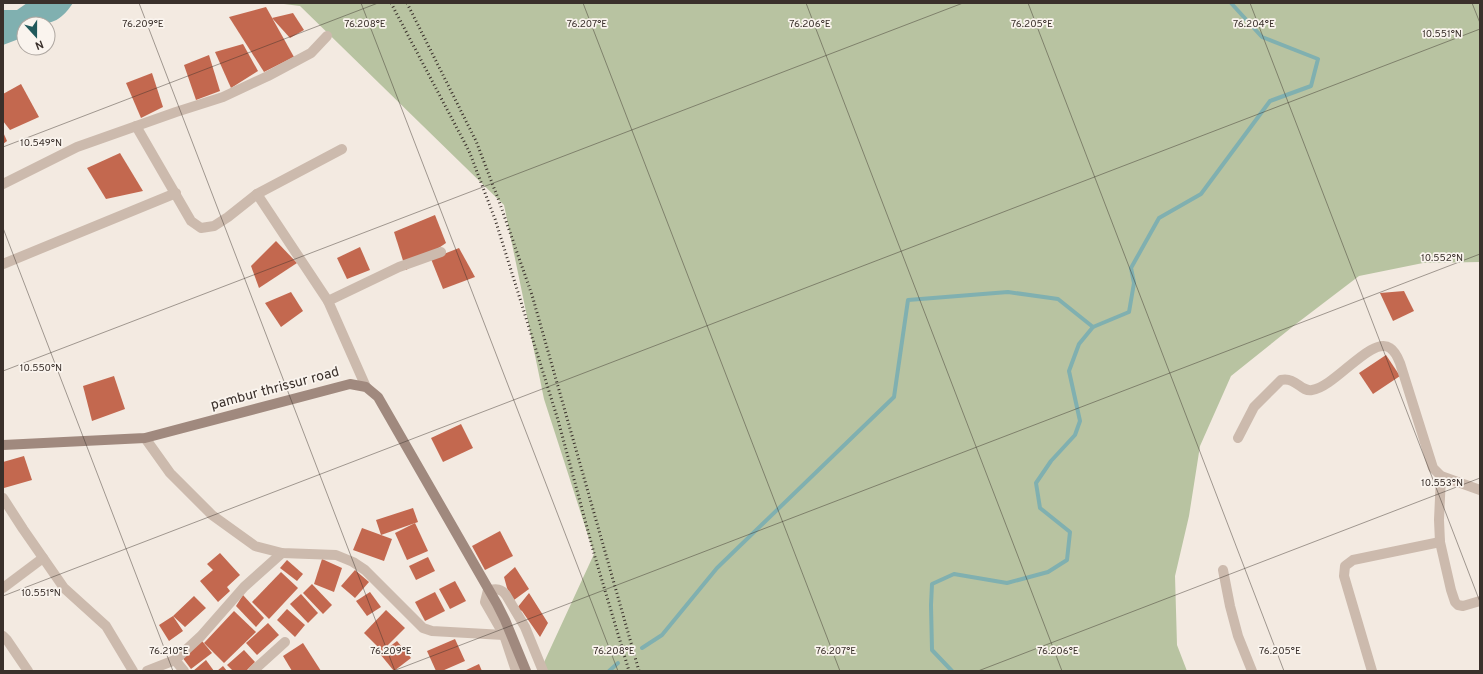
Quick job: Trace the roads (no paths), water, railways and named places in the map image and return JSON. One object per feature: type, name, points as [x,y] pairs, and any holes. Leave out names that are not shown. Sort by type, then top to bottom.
[{"type":"main road","name":"pambur thrissur road","points":[[3,445],[145,438],[350,384],[366,387]]},
{"type":"main road","points":[[366,387],[378,397],[505,620],[526,671]]},
{"type":"street","points":[[3,184],[77,147],[223,97],[268,76],[311,53],[327,36]]},
{"type":"street","points":[[136,126],[191,221],[201,228],[214,226],[257,194],[342,149]]},
{"type":"street","points":[[3,264],[176,193]]},
{"type":"street","points":[[257,194],[328,301],[366,387]]},
{"type":"street","points":[[328,301],[399,267],[441,252]]},
{"type":"street","points":[[1238,438],[1254,407],[1282,380],[1288,379],[1294,381],[1307,390],[1313,390],[1325,386],[1368,350],[1379,346],[1386,346],[1392,348],[1400,363],[1433,468],[1441,476],[1480,490]]},
{"type":"street","points":[[145,438],[170,473],[212,515],[255,546],[282,553],[336,555],[353,562],[365,570],[423,628],[439,631],[504,635]]},
{"type":"street","points":[[1441,476],[1439,520],[1440,542],[1455,602],[1458,605],[1463,606],[1480,601]]},
{"type":"street","points":[[3,498],[64,588],[106,626],[133,671]]},
{"type":"street","points":[[1372,671],[1344,576],[1345,566],[1353,560],[1440,542]]},
{"type":"street","points":[[147,671],[175,660],[201,636],[244,587],[282,553]]},
{"type":"street","points":[[3,588],[43,558]]},
{"type":"street","points":[[1223,570],[1238,636],[1252,671]]},
{"type":"street","points":[[516,671],[504,635],[485,602],[488,590],[498,588],[504,591],[525,627],[543,671]]},
{"type":"street","points":[[3,636],[28,671]]},
{"type":"street","points":[[253,671],[285,642]]},
{"type":"street","points":[[175,660],[184,671]]},
{"type":"water","points":[[27,3],[73,3],[63,16],[56,20],[56,16],[16,16],[16,40],[3,45],[3,10],[17,10]]},
{"type":"waterway","points":[[952,671],[932,650],[932,584],[954,574],[1007,583],[1048,572],[1067,560],[1070,532],[1040,508],[1036,483],[1051,461],[1075,435],[1080,421],[1069,371],[1079,344],[1093,327],[1129,312],[1134,283],[1131,268],[1159,218],[1201,194],[1270,101],[1311,86],[1318,59],[1262,37],[1231,3]]},
{"type":"waterway","points":[[642,648],[662,635],[717,568],[894,397],[908,300],[1008,292],[1058,299],[1093,327]]},
{"type":"waterway","points":[[609,671],[618,663]]},
{"type":"railway","points":[[391,3],[469,151],[495,219],[558,420],[595,557],[629,671]]},
{"type":"railway","points":[[407,3],[476,141],[532,295],[639,671]]}]
